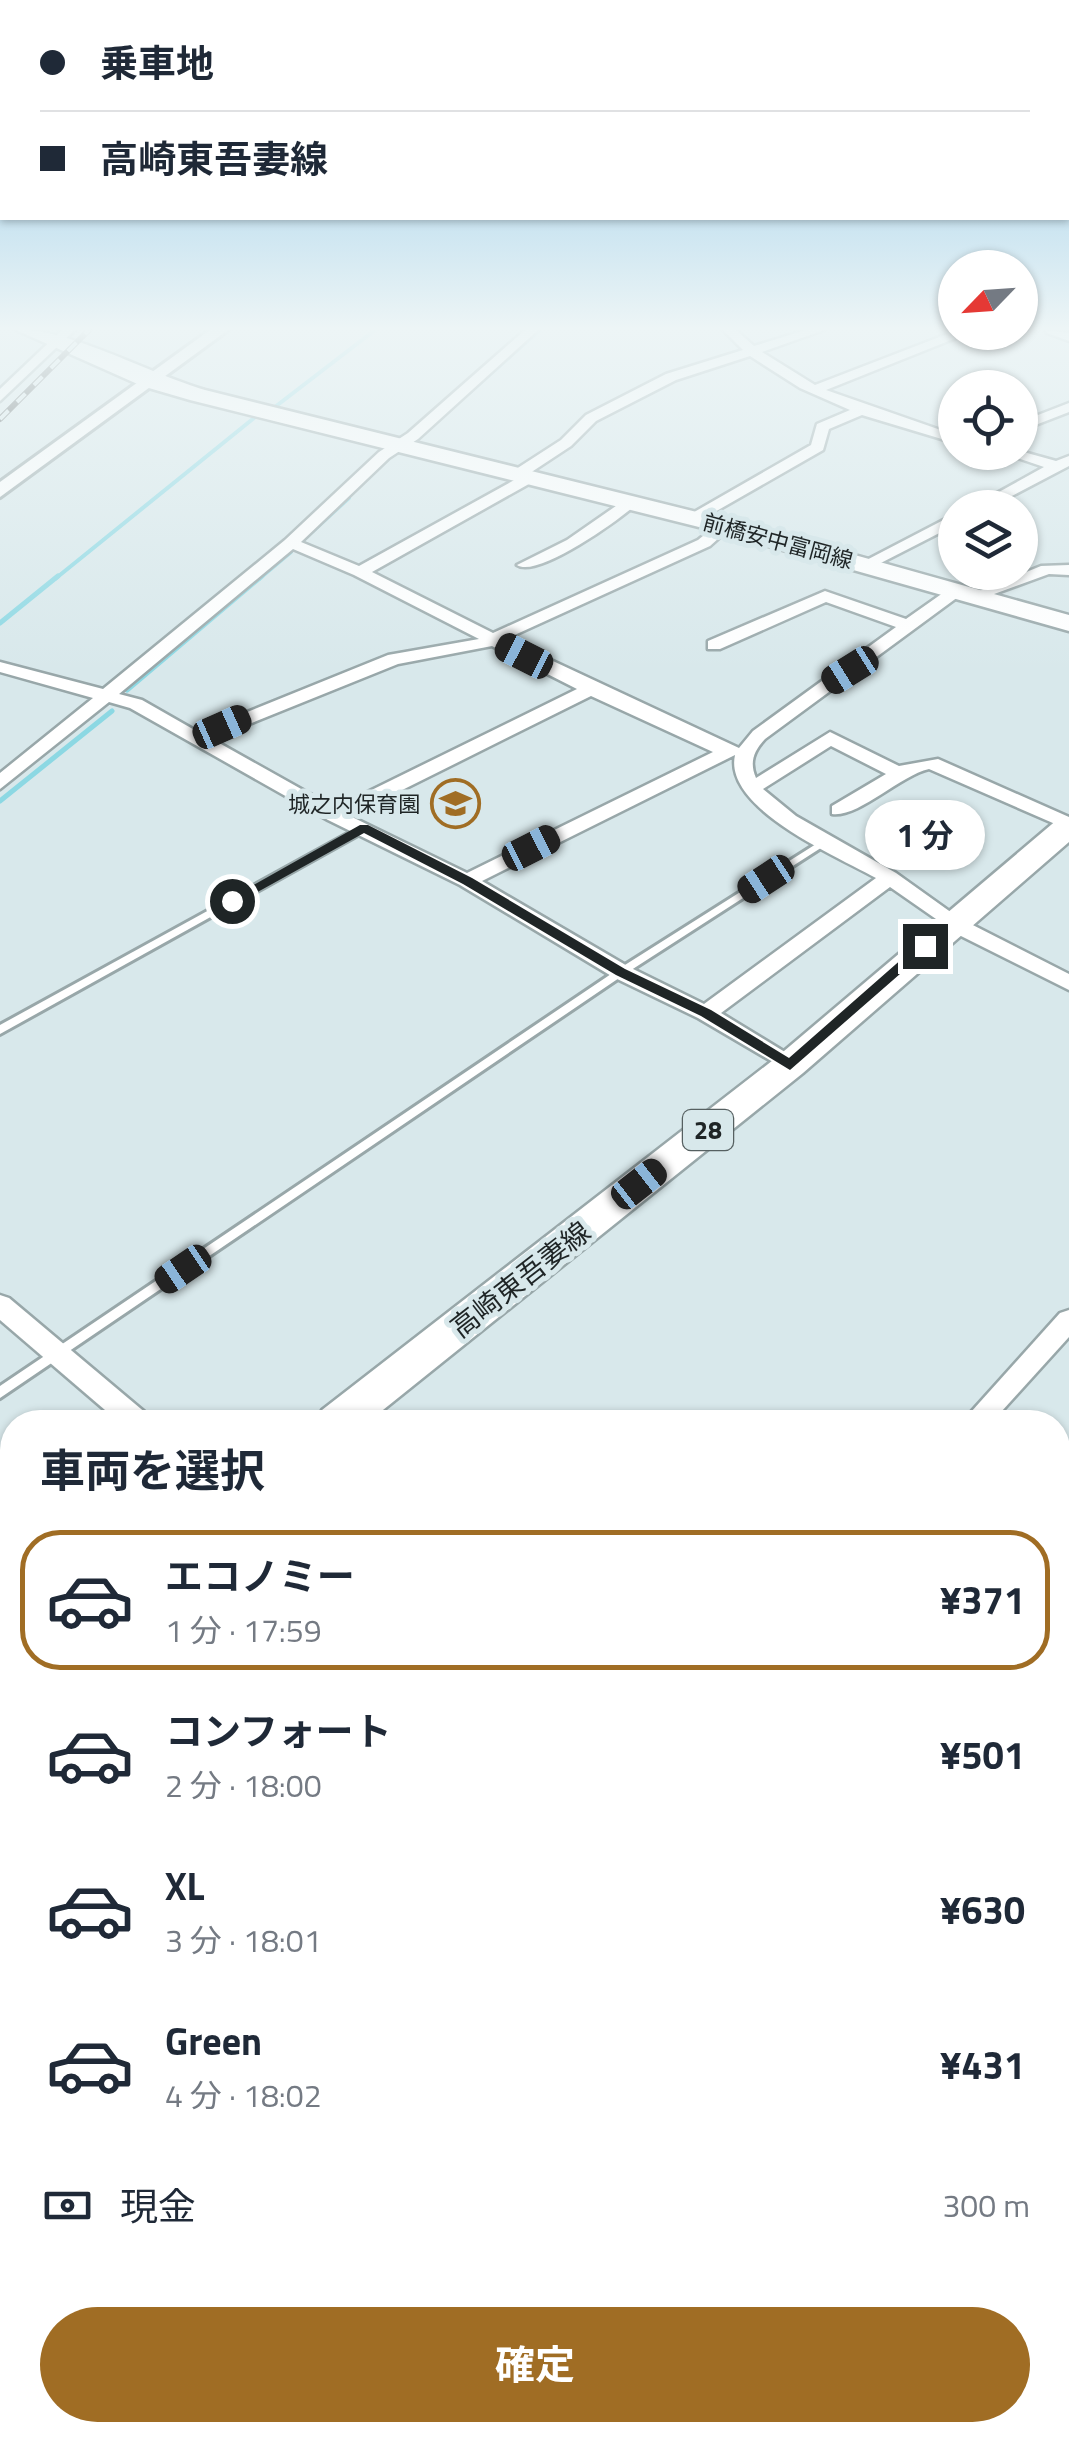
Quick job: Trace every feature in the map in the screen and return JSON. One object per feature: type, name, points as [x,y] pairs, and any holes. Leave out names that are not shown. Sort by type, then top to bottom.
[{"type":"main road","name":"前橋安中富岡線","points":[[395,444],[694,518],[1069,623]]},
{"type":"main road","name":"高崎東吾妻線","points":[[353,1410],[790,1066],[952,922],[1069,825]]},
{"type":"street","points":[[0,491],[64,444]]},
{"type":"street","points":[[360,572],[525,476],[564,444]]},
{"type":"street","points":[[694,518],[818,444]]},
{"type":"street","points":[[0,783],[291,543],[399,445]]},
{"type":"street","points":[[1038,458],[1063,463]]},
{"type":"street","points":[[1010,490],[1063,463]]},
{"type":"street","points":[[1040,474],[1069,486]]},
{"type":"street","points":[[525,564],[572,543],[631,502]]},
{"type":"street","points":[[196,738],[394,659],[460,650],[491,640],[704,543],[724,526]]},
{"type":"street","points":[[865,565],[938,528]]},
{"type":"street","points":[[291,543],[360,572],[591,690],[724,750]]},
{"type":"street","points":[[467,881],[724,750],[746,748],[812,693],[909,626],[965,594],[1047,569],[1069,570]]},
{"type":"street","points":[[714,645],[825,596],[909,626]]},
{"type":"street","points":[[0,668],[109,695],[196,738],[335,816],[467,881],[620,972],[706,1013],[790,1066]]},
{"type":"street","points":[[335,816],[591,690]]},
{"type":"street","points":[[754,787],[830,738],[899,773]]},
{"type":"street","points":[[746,748],[742,765],[754,787],[775,809],[889,878],[952,922],[1069,983]]},
{"type":"street","points":[[840,810],[899,773],[931,762],[1069,825]]},
{"type":"street","points":[[706,1013],[889,878]]},
{"type":"street","points":[[0,1305],[123,1410]]},
{"type":"street","points":[[987,1410],[1069,1320]]},
{"type":"lane","points":[[0,1030],[364,828]]},
{"type":"lane","points":[[0,1393],[620,972],[824,842]]},
{"type":"waterway","points":[[55,579],[222,444]]},
{"type":"waterway","points":[[302,541],[349,498]]},
{"type":"waterway","points":[[259,579],[291,552]]},
{"type":"waterway","points":[[0,623],[58,576]]},
{"type":"waterway","points":[[127,690],[262,576]]},
{"type":"waterway","points":[[0,801],[112,711]]},
{"type":"place","name":"城之内保育園","points":[[455,804]]},
{"type":"route","points":[[232,901],[364,828],[467,881],[620,972],[706,1013],[790,1066],[925,946]]}]
